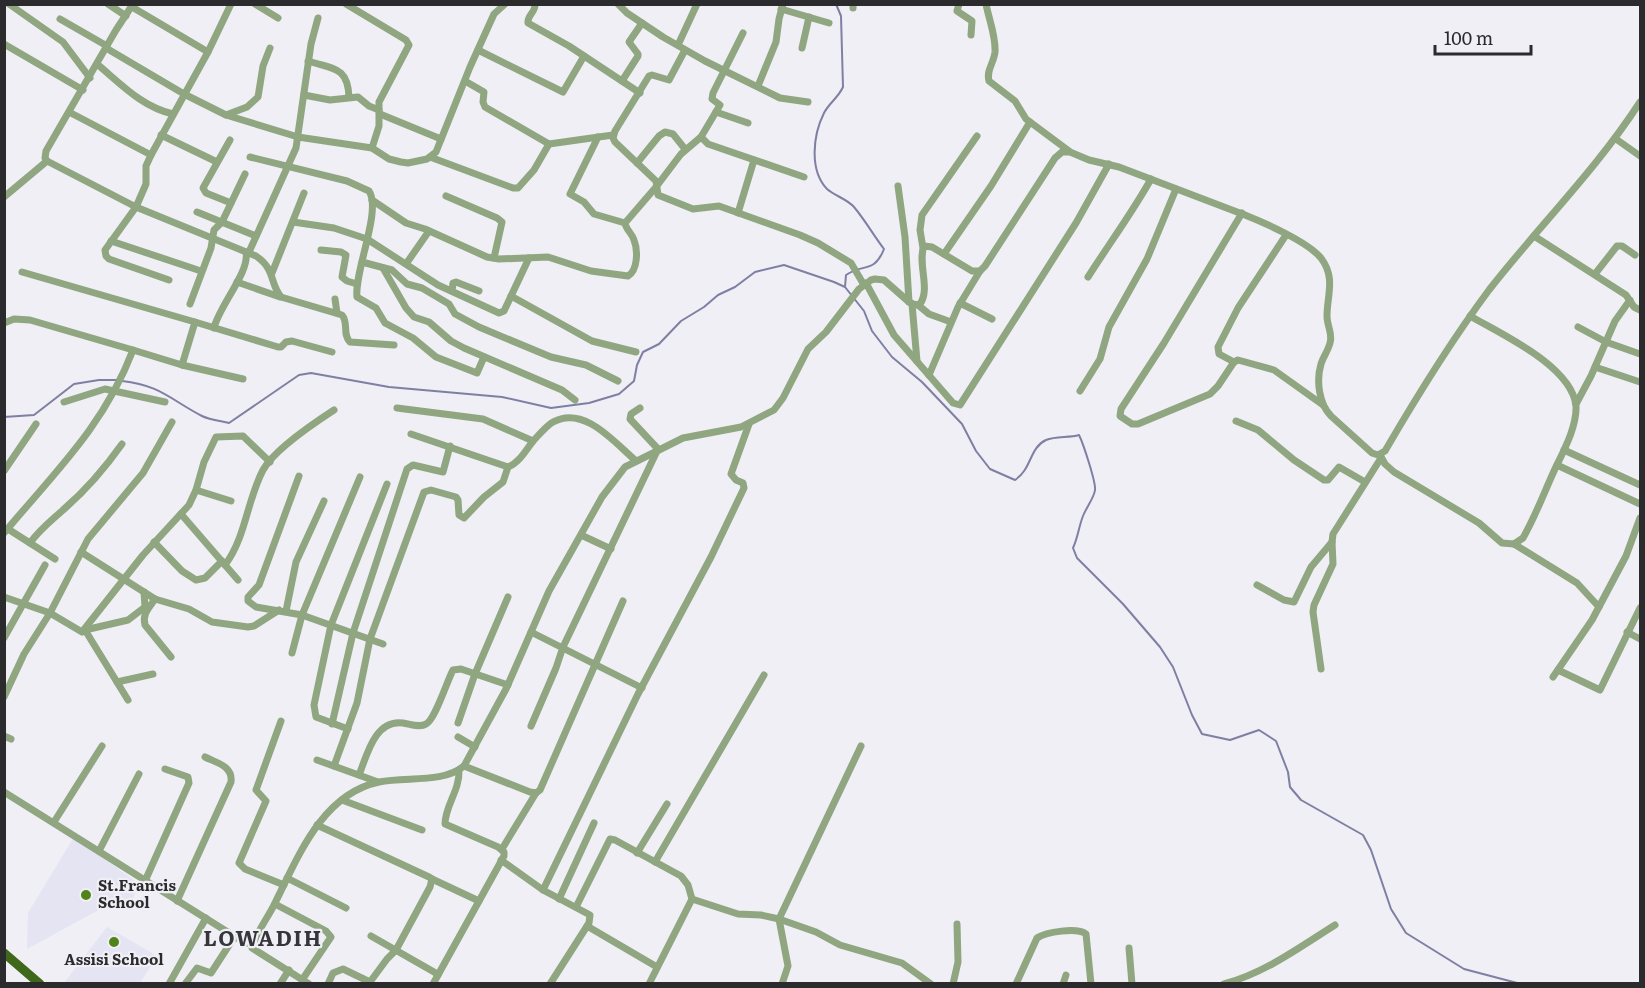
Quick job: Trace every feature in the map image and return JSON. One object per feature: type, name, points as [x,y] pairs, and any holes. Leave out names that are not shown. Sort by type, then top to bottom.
[{"type":"main road","points":[[4,953],[40,984]]},
{"type":"street","points":[[9,4],[63,42],[90,78]]},
{"type":"street","points":[[108,4],[126,16]]},
{"type":"street","points":[[169,280],[109,259],[105,250],[136,207],[146,184],[146,166],[151,155],[208,52],[231,4]]},
{"type":"street","points":[[255,4],[278,18]]},
{"type":"street","points":[[346,4],[406,40],[409,45],[379,102],[380,112],[372,148]]},
{"type":"street","points":[[60,19],[184,94],[226,115],[298,137],[372,148],[389,159],[408,163],[430,157],[436,152],[494,14],[505,4]]},
{"type":"street","points":[[535,4],[535,10],[528,18],[528,23],[640,93]]},
{"type":"street","points":[[618,4],[623,11],[642,23],[723,70],[780,98],[808,102]]},
{"type":"street","points":[[678,45],[697,4]]},
{"type":"street","points":[[959,4],[957,11],[972,21],[971,35]]},
{"type":"street","points":[[986,4],[993,29],[995,50],[988,78],[1015,101],[1030,122],[1070,152],[1242,213],[1316,253],[1326,267],[1331,285],[1327,315],[1331,337],[1319,377],[1323,405]]},
{"type":"street","points":[[208,52],[133,6],[106,47],[46,151],[45,158],[136,207],[249,252],[264,261],[272,273],[281,297]]},
{"type":"street","points":[[758,86],[776,42],[782,7],[829,23]]},
{"type":"street","points":[[802,48],[810,17]]},
{"type":"street","points":[[214,328],[237,282],[246,252],[249,252],[296,148],[308,60],[318,18]]},
{"type":"street","points":[[622,81],[638,56],[629,42],[642,23]]},
{"type":"street","points":[[625,223],[685,149],[701,137],[720,104],[712,97],[723,70],[743,33]]},
{"type":"street","points":[[4,44],[82,90]]},
{"type":"street","points":[[226,115],[247,107],[258,97],[263,66],[270,48]]},
{"type":"street","points":[[478,50],[560,92],[565,90],[584,56]]},
{"type":"street","points":[[685,50],[672,78],[667,80],[649,76],[614,135],[615,142],[656,181],[658,195],[688,208],[719,206],[818,243],[846,260],[855,268],[863,286],[894,335],[955,405],[962,404],[1076,224],[1109,164]]},
{"type":"street","points":[[308,60],[344,75],[349,84],[350,97]]},
{"type":"street","points":[[97,64],[146,104],[159,111],[173,114]]},
{"type":"street","points":[[465,81],[484,92],[484,107],[549,144],[614,135]]},
{"type":"street","points":[[304,95],[330,99],[358,97],[380,112],[441,139]]},
{"type":"street","points":[[1321,669],[1313,612],[1333,564],[1333,534],[1470,316],[1616,139],[1641,102]]},
{"type":"street","points":[[69,111],[151,155]]},
{"type":"street","points":[[716,112],[748,123]]},
{"type":"street","points":[[944,254],[991,186],[1030,122]]},
{"type":"street","points":[[637,164],[659,136],[665,132],[673,134],[685,149]]},
{"type":"street","points":[[161,135],[217,162]]},
{"type":"street","points":[[913,304],[921,303],[923,297],[923,248],[920,223],[922,215],[977,136]]},
{"type":"street","points":[[598,137],[570,194],[584,202],[594,214],[625,223]]},
{"type":"street","points":[[701,137],[708,144],[804,177]]},
{"type":"street","points":[[1616,139],[1641,156]]},
{"type":"street","points":[[230,140],[204,184],[203,191],[231,203]]},
{"type":"street","points":[[430,157],[518,188],[534,170],[549,144]]},
{"type":"street","points":[[929,375],[960,303],[980,271],[1055,158],[1062,152],[1070,152]]},
{"type":"street","points":[[250,157],[288,165],[363,187],[372,194],[367,239],[357,284],[357,297],[376,308],[386,323],[413,338],[436,357],[477,373],[484,357]]},
{"type":"street","points":[[738,213],[754,160]]},
{"type":"street","points":[[4,197],[47,161]]},
{"type":"street","points":[[190,304],[211,248],[214,230],[222,222],[245,174]]},
{"type":"street","points":[[1088,277],[1120,226],[1138,203],[1150,179]]},
{"type":"street","points":[[898,186],[913,304],[917,362]]},
{"type":"street","points":[[1080,391],[1100,359],[1109,327],[1146,259],[1176,189]]},
{"type":"street","points":[[272,273],[304,193]]},
{"type":"street","points":[[446,196],[502,222],[494,258]]},
{"type":"street","points":[[372,200],[406,223],[429,231],[478,255],[494,258],[548,257],[591,271],[628,276],[634,272],[636,254],[634,241],[625,223]]},
{"type":"street","points":[[197,212],[256,236]]},
{"type":"street","points":[[1242,213],[1164,343],[1121,409],[1120,416],[1129,422],[1138,424],[1204,397],[1214,390],[1234,362],[1241,360],[1274,370],[1323,405],[1331,416],[1372,453],[1380,456],[1394,472],[1479,523],[1502,543],[1514,544],[1577,584],[1599,607]]},
{"type":"street","points":[[293,222],[334,228],[367,239],[438,285],[499,313],[503,313],[529,258]]},
{"type":"street","points":[[406,264],[429,231]]},
{"type":"street","points":[[1234,362],[1219,354],[1218,347],[1238,308],[1286,235]]},
{"type":"street","points":[[1534,236],[1595,274],[1630,300],[1634,307],[1641,310]]},
{"type":"street","points":[[111,241],[198,270]]},
{"type":"street","points":[[923,248],[928,245],[972,271],[980,271]]},
{"type":"street","points":[[1595,274],[1617,246],[1622,246],[1635,255]]},
{"type":"street","points":[[321,250],[341,252],[346,255],[342,278],[357,284]]},
{"type":"street","points":[[362,262],[396,273],[410,286],[422,288],[451,305],[455,314],[479,327],[551,357],[586,365],[618,381]]},
{"type":"street","points":[[383,268],[406,308],[414,316],[429,322],[457,345],[565,391],[574,400]]},
{"type":"street","points":[[22,272],[278,347],[292,341],[332,352]]},
{"type":"street","points":[[502,849],[446,824],[446,817],[462,768],[508,685],[549,591],[602,497],[625,467],[658,449],[694,435],[726,430],[749,423],[780,405],[804,354],[826,332],[863,286],[875,279],[884,280],[929,314],[951,322]]},
{"type":"street","points":[[237,282],[345,317],[346,336],[350,342],[394,345]]},
{"type":"street","points":[[452,291],[453,283],[456,282],[479,291]]},
{"type":"street","points":[[511,296],[592,341],[636,352]]},
{"type":"street","points":[[335,299],[337,313]]},
{"type":"street","points":[[1514,544],[1525,534],[1564,450],[1574,422],[1576,404],[1619,313],[1630,300]]},
{"type":"street","points":[[960,303],[992,319]]},
{"type":"street","points":[[1470,316],[1547,363],[1563,378],[1576,404]]},
{"type":"street","points":[[4,323],[14,319],[30,320],[182,365],[243,379]]},
{"type":"street","points":[[182,365],[195,322]]},
{"type":"street","points":[[1578,327],[1606,342],[1641,354]]},
{"type":"street","points":[[55,559],[6,531],[62,467],[98,420],[125,373],[133,350]]},
{"type":"street","points":[[1595,367],[1641,382]]},
{"type":"street","points":[[64,402],[105,389],[117,389],[165,402]]},
{"type":"street","points":[[397,408],[483,419],[533,441]]},
{"type":"street","points":[[640,408],[631,414],[630,418],[658,449]]},
{"type":"street","points":[[154,542],[182,571],[195,579],[205,578],[231,557],[263,470],[313,424],[334,410]]},
{"type":"street","points":[[411,434],[507,467],[517,462],[533,441],[554,421],[581,419],[592,425],[635,460]]},
{"type":"street","points":[[1236,421],[1258,430],[1294,460],[1324,480],[1328,480],[1338,466],[1365,483]]},
{"type":"street","points":[[4,697],[24,654],[50,613],[91,535],[143,473],[172,422]]},
{"type":"street","points":[[543,890],[744,488],[743,483],[731,474],[749,423]]},
{"type":"street","points":[[4,471],[7,462],[36,424]]},
{"type":"street","points":[[85,630],[154,542],[189,505],[204,462],[216,437],[243,436],[270,462]]},
{"type":"street","points":[[30,543],[44,525],[63,510],[104,469],[122,444]]},
{"type":"street","points":[[332,724],[353,633],[407,469],[413,465],[443,472],[450,446]]},
{"type":"street","points":[[531,726],[563,647],[658,449]]},
{"type":"street","points":[[1564,450],[1641,485]]},
{"type":"street","points":[[1557,465],[1641,504]]},
{"type":"street","points":[[334,766],[357,703],[370,639],[424,492],[431,490],[456,497],[459,515],[464,518],[484,497],[503,482],[507,467]]},
{"type":"street","points":[[299,476],[258,585],[248,597],[248,601],[256,607],[302,615],[383,644]]},
{"type":"street","points":[[292,653],[302,615],[360,477]]},
{"type":"street","points":[[348,729],[315,717],[314,711],[331,625],[387,484]]},
{"type":"street","points":[[196,490],[231,501]]},
{"type":"street","points":[[81,552],[155,599],[189,609],[212,622],[238,627],[254,626],[283,611],[296,562],[324,501]]},
{"type":"street","points":[[181,514],[238,580]]},
{"type":"street","points":[[1553,677],[1599,607],[1626,556],[1641,518]]},
{"type":"street","points":[[581,535],[611,549]]},
{"type":"street","points":[[1257,585],[1284,600],[1294,602],[1311,567],[1332,542]]},
{"type":"street","points":[[4,638],[45,565]]},
{"type":"street","points":[[4,597],[50,613],[79,631],[128,620],[145,608],[144,592]]},
{"type":"street","points":[[458,723],[475,674],[508,597]]},
{"type":"street","points":[[155,599],[144,615],[144,619],[146,625],[171,657]]},
{"type":"street","points":[[433,984],[504,856],[502,849],[544,782],[554,755],[567,732],[582,690],[623,601]]},
{"type":"street","points":[[1558,670],[1600,690],[1641,608]]},
{"type":"street","points":[[85,630],[128,700]]},
{"type":"street","points":[[531,632],[642,688]]},
{"type":"street","points":[[1627,632],[1641,639]]},
{"type":"street","points":[[359,775],[377,734],[392,723],[426,725],[430,721],[453,670],[460,669],[508,685]]},
{"type":"street","points":[[117,682],[153,674]]},
{"type":"street","points":[[655,862],[764,675]]},
{"type":"street","points":[[281,721],[256,790],[266,801],[239,863],[245,869],[286,881],[346,908]]},
{"type":"street","points":[[458,737],[475,747]]},
{"type":"street","points":[[54,822],[102,746]]},
{"type":"street","points":[[782,984],[788,966],[779,919],[861,746]]},
{"type":"street","points":[[177,901],[231,782],[230,770],[205,757]]},
{"type":"street","points":[[317,760],[378,782]]},
{"type":"street","points":[[145,881],[189,783],[188,777],[165,768]]},
{"type":"street","points":[[252,945],[317,825],[342,800],[358,790],[378,782],[440,776],[462,768],[536,793]]},
{"type":"street","points":[[99,851],[139,774]]},
{"type":"street","points":[[4,792],[177,901],[252,945],[253,950],[289,970],[305,982],[329,941],[330,934],[275,904]]},
{"type":"street","points":[[342,800],[422,830]]},
{"type":"street","points":[[636,853],[667,804]]},
{"type":"street","points":[[559,899],[594,823]]},
{"type":"street","points":[[317,825],[478,902]]},
{"type":"street","points":[[576,907],[608,840],[615,840],[684,880],[692,894],[692,899],[649,984]]},
{"type":"street","points":[[501,860],[543,890],[590,915],[587,926],[550,984]]},
{"type":"street","points":[[328,984],[333,973],[343,969],[370,982],[396,950],[430,887],[432,879]]},
{"type":"street","points":[[692,899],[738,914],[779,919],[816,932],[840,945],[902,963],[931,984]]},
{"type":"street","points":[[169,984],[206,918]]},
{"type":"street","points":[[953,984],[958,962],[957,924]]},
{"type":"street","points":[[1224,984],[1262,970],[1335,925]]},
{"type":"street","points":[[587,926],[657,967]]},
{"type":"street","points":[[1016,984],[1036,938],[1050,933],[1077,931],[1086,934],[1091,984]]},
{"type":"street","points":[[185,984],[197,968],[211,973],[235,936]]},
{"type":"street","points":[[371,936],[438,975]]},
{"type":"street","points":[[1129,948],[1132,984]]},
{"type":"street","points":[[280,984],[289,970]]},
{"type":"street","points":[[1063,984],[1066,975]]},
{"type":"shaded area","name":"St.Francis School","points":[[74,837],[139,884],[128,910],[104,907],[27,949],[28,913]]},
{"type":"shaded area","name":"Assisi School","points":[[107,927],[157,956],[140,983],[64,983]]},
{"type":"waterway","points":[[836,4],[841,16],[843,87],[826,109],[820,122],[815,142],[815,162],[817,172],[827,189],[854,207],[884,249],[872,265],[846,275],[845,287]]},
{"type":"waterway","points":[[122,381],[146,386],[165,394],[202,416],[229,423],[299,375],[311,373],[389,387],[502,397],[551,408],[589,403],[619,394],[634,381],[637,365],[643,352],[659,344],[681,321],[755,272],[784,265],[834,282],[845,287],[864,311],[872,331],[892,357],[922,382],[962,424],[976,451],[990,469],[1015,480],[1025,470],[1040,444],[1050,439],[1079,435],[1095,490],[1083,516],[1073,548],[1077,558],[1123,604],[1160,647],[1173,667],[1202,734],[1230,740],[1259,730],[1276,741],[1288,772],[1290,787],[1301,800],[1363,835],[1371,850],[1391,909],[1406,933],[1464,969],[1521,984]]},
{"type":"waterway","points":[[4,417],[34,415],[74,384],[116,380]]},
{"type":"place","name":"St.Francis School","points":[[86,895]]},
{"type":"place","name":"Assisi School","points":[[114,942]]},
{"type":"district","name":"LOWADIH","points":[[263,939]]}]
